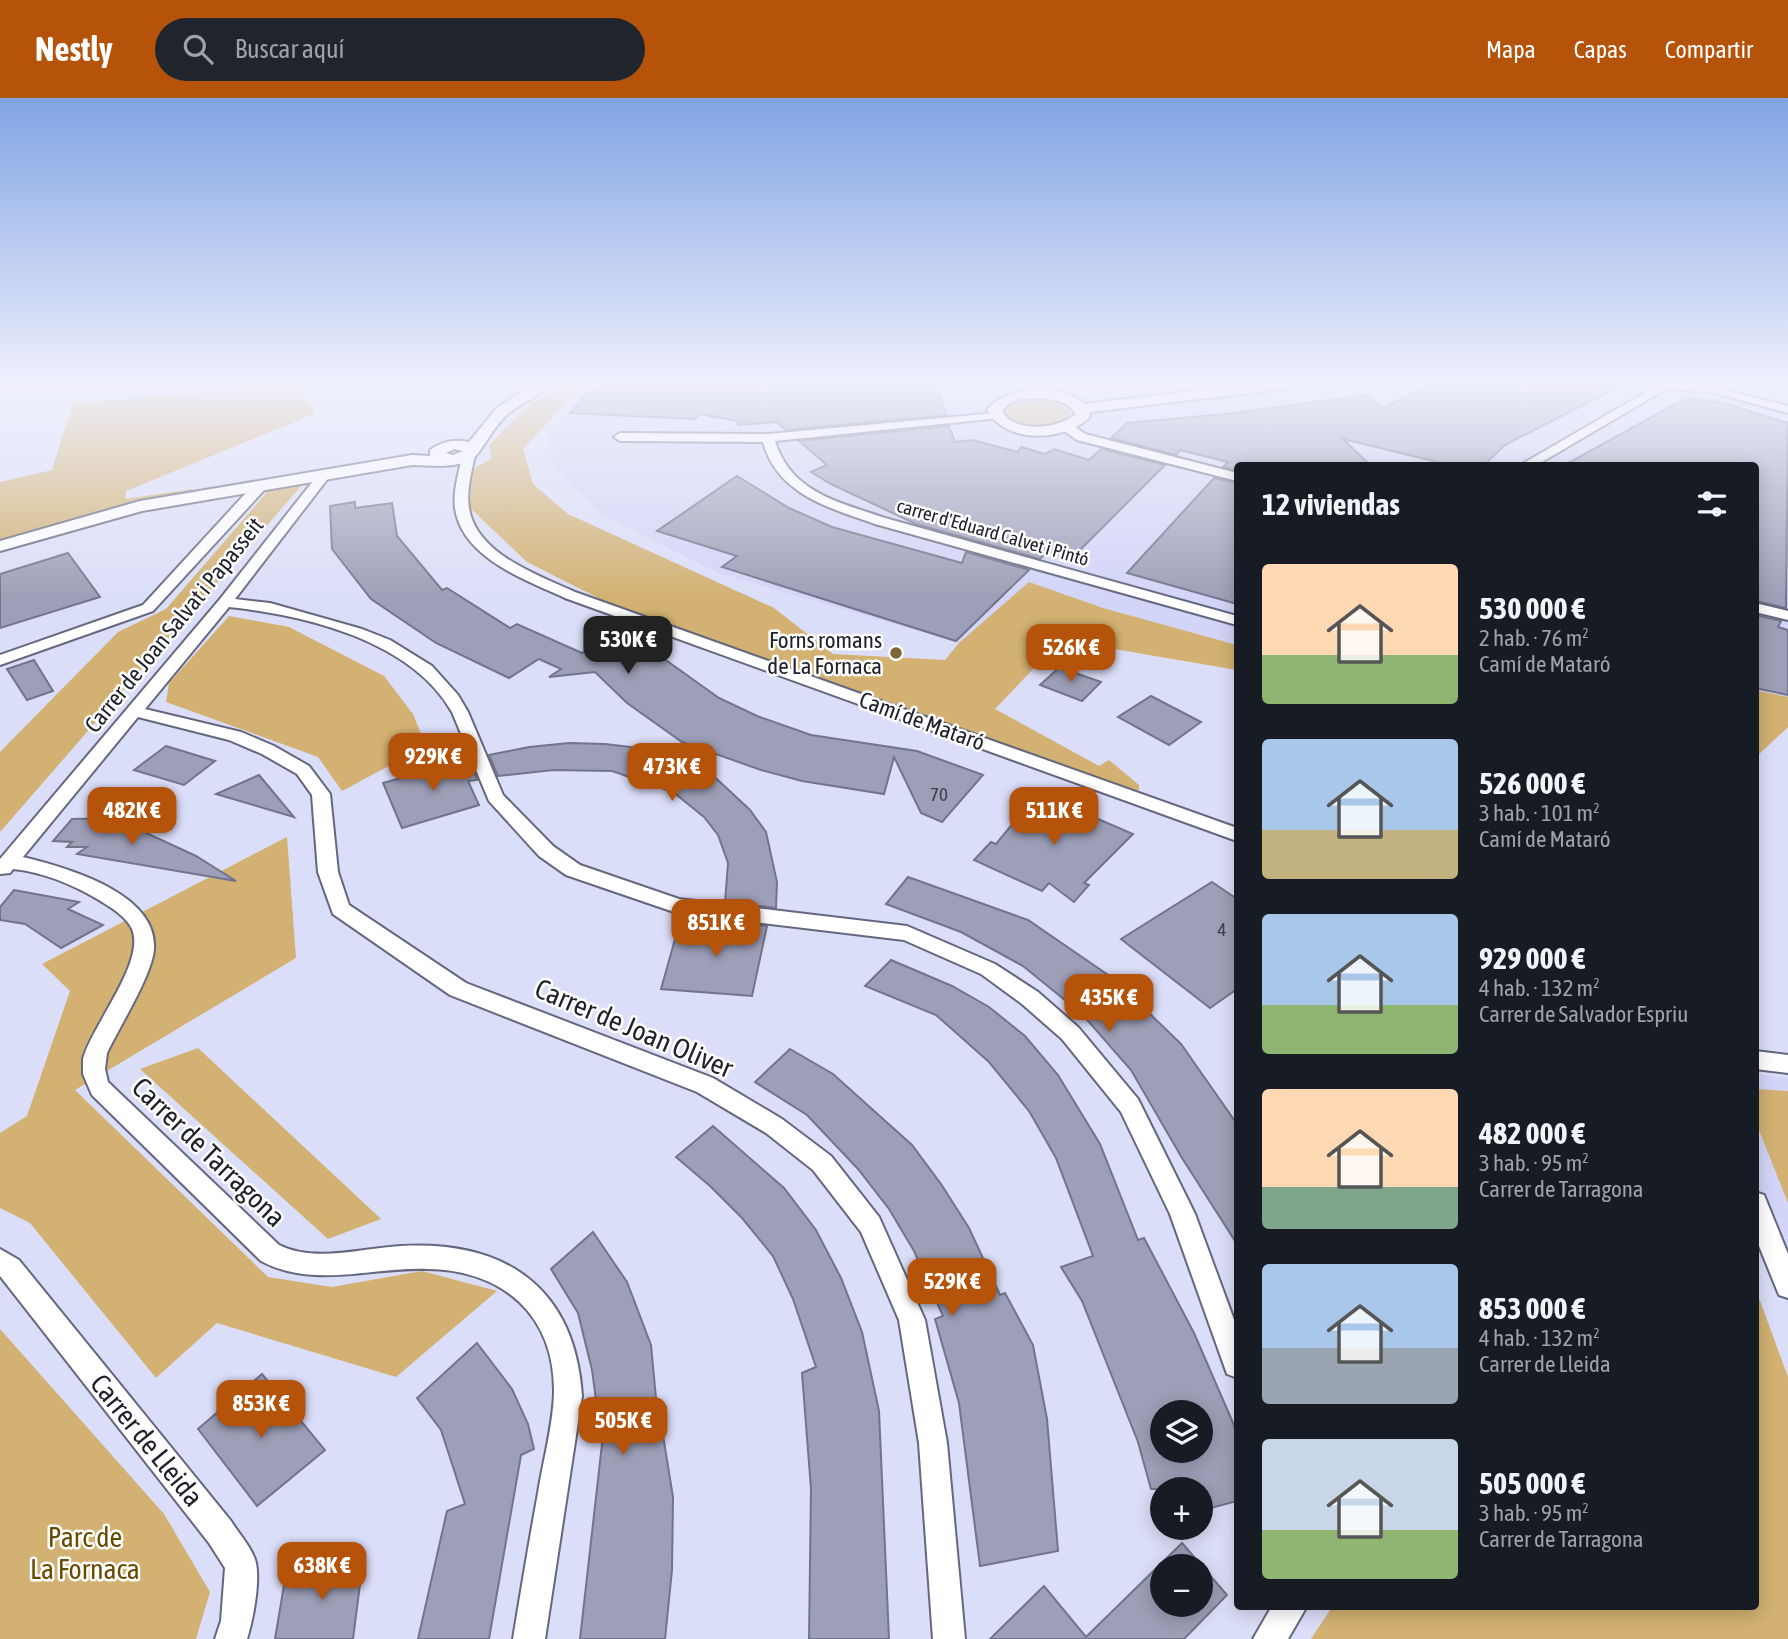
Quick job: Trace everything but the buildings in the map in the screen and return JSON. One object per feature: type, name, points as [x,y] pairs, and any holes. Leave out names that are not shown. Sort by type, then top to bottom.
[{"type":"street","points":[[0,546],[140,506],[437,455]]},
{"type":"street","points":[[447,455],[465,481]]},
{"type":"street","name":"Camí de Mataró","points":[[470,455],[461,510],[474,536],[513,569],[570,595],[1234,834]]},
{"type":"street","name":"carrer d'Eduard Calvet i Pintó","points":[[775,455],[780,468],[798,485],[832,504],[880,521],[1234,620]]},
{"type":"street","points":[[1149,455],[1234,476]]},
{"type":"street","name":"Carrer de Joan Salvat i Papasseit","points":[[4,866],[225,602],[325,474]]},
{"type":"street","points":[[0,660],[148,608],[261,485]]},
{"type":"street","points":[[225,602],[270,607],[334,625],[385,643],[426,669],[456,705],[495,797],[546,851],[573,870],[677,906],[907,933],[988,969],[1030,998],[1070,1033],[1130,1106],[1182,1214],[1234,1356]]},
{"type":"street","points":[[1759,608],[1788,616]]},
{"type":"street","name":"Carrer de Joan Oliver","points":[[135,711],[235,736],[268,750],[303,771],[321,794],[328,872],[341,909],[458,989],[705,1085],[774,1126],[822,1163],[870,1225],[912,1320],[933,1443],[949,1639]]},
{"type":"street","name":"Carrer de Tarragona","points":[[4,866],[41,867],[104,895],[128,909],[139,924],[144,947],[141,962],[96,1053],[93,1064],[94,1080],[103,1094],[270,1253],[294,1264],[316,1265],[421,1255],[464,1259],[488,1266],[509,1277],[542,1307],[552,1323],[562,1350],[568,1396],[529,1639]]},
{"type":"street","points":[[1759,1060],[1788,1064]]},
{"type":"street","points":[[1759,1213],[1788,1286]]},
{"type":"street","name":"Carrer de Lleida","points":[[0,1261],[10,1268],[204,1511],[241,1564],[237,1621],[231,1639]]},
{"type":"street","points":[[1269,1639],[1288,1610]]},
{"type":"shaded area","points":[[552,455],[1788,455],[1788,699],[1759,694],[1759,462],[1234,462],[1234,644],[1103,608],[1029,582],[959,643],[716,572],[600,513],[556,470]]},
{"type":"shaded area","points":[[1759,1074],[1788,1078],[1788,1273],[1759,1186]]},
{"type":"green space","points":[[57,455],[214,455],[126,491],[125,499],[192,489],[192,493],[119,507],[0,540],[0,482],[52,470]]},
{"type":"green space","points":[[491,455],[525,455],[533,484],[568,514],[774,608],[833,654],[945,660],[959,643],[1029,582],[1103,608],[1234,644],[1234,669],[1061,640],[995,709],[1099,766],[1109,760],[1139,785],[1139,790],[1131,791],[616,607],[527,562],[470,508],[471,470],[492,458]]},
{"type":"green space","points":[[303,484],[0,832],[0,752],[118,632],[166,609],[268,491]]},
{"type":"green space","points":[[229,616],[289,627],[384,676],[413,714],[426,746],[342,791],[318,757],[166,702],[169,683]]},
{"type":"green space","points":[[1759,691],[1788,697],[1788,727],[1759,754]]},
{"type":"green space","points":[[287,837],[296,958],[75,1090],[268,1277],[332,1287],[422,1271],[497,1291],[396,1377],[217,1323],[156,1378],[30,1223],[0,1208],[0,1133],[27,1116],[70,991],[42,964]]},
{"type":"green space","points":[[198,1048],[381,1219],[328,1239],[140,1069]]},
{"type":"green space","points":[[1759,1089],[1788,1091],[1788,1203],[1759,1130]]},
{"type":"green space","points":[[1759,1298],[1788,1377],[1788,1639],[1311,1639],[1330,1610],[1759,1610]]},
{"type":"green space","name":"Parc de La Fornaca","points":[[0,1329],[164,1514],[210,1592],[196,1639],[0,1639]]},
{"type":"place","name":"Forns romans de La Fornaca","points":[[896,653]]}]
